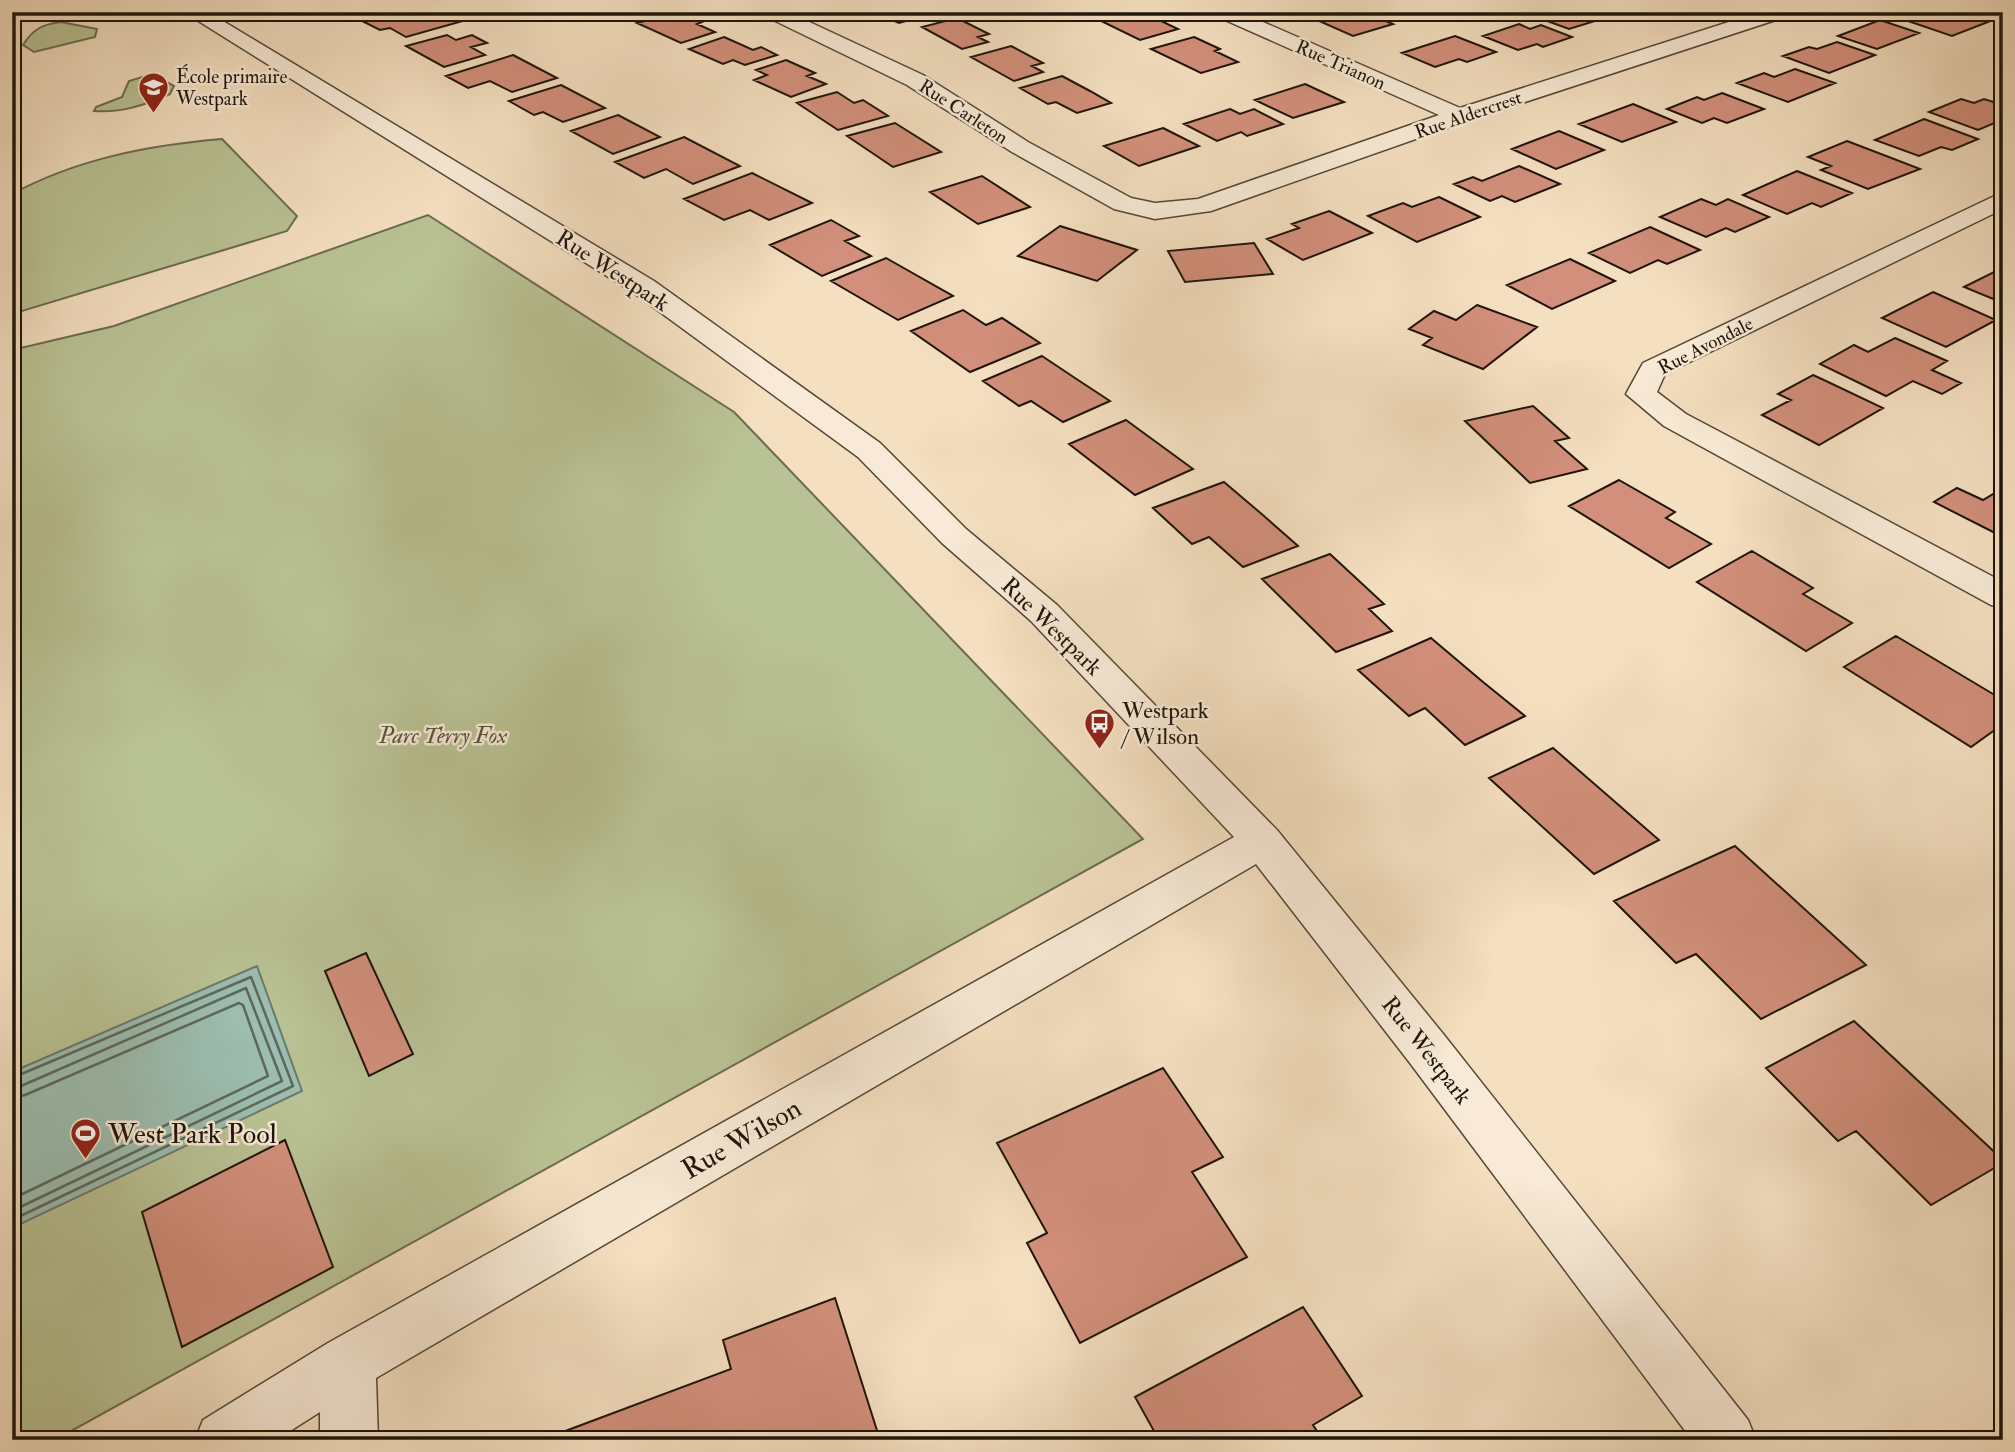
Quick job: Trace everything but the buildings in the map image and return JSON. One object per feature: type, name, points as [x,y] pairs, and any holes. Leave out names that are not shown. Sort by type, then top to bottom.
[{"type":"street","name":"Rue Westpark","points":[[194,12],[644,287],[869,450],[954,536],[1044,613],[1262,841],[1427,1049],[1728,1440]]},
{"type":"street","name":"Rue Carleton","points":[[772,12],[915,80],[1020,147],[1123,204],[1155,211]]},
{"type":"street","name":"Rue Trianon","points":[[1223,12],[1459,116]]},
{"type":"street","name":"Rue Aldercrest","points":[[1155,211],[1202,206],[1459,116],[1781,12]]},
{"type":"street","points":[[1698,16],[1731,28]]},
{"type":"street","name":"Rue Avondale","points":[[2003,199],[1653,369],[1641,394],[1675,420],[2003,597]]},
{"type":"street","name":"Rue Wilson","points":[[223,1440],[348,1363],[1262,841]]},
{"type":"street","points":[[348,1363],[349,1440]]},
{"type":"green space","points":[[61,22],[97,29],[95,37],[34,52],[23,45],[39,28]]},
{"type":"green space","points":[[152,74],[174,86],[170,94],[133,107],[94,111],[96,107],[122,97],[129,81]]},
{"type":"green space","points":[[222,139],[297,216],[287,231],[12,314],[12,194],[62,171],[114,156],[168,145]]},
{"type":"green space","name":"Parc Terry Fox","points":[[428,215],[734,412],[1143,839],[55,1440],[12,1440],[12,350],[114,326]]},
{"type":"water","name":"West Park Pool","points":[[257,966],[302,1091],[12,1228],[12,1072]]},
{"type":"place","name":"École primaire Westpark","points":[[153,114]]},
{"type":"place","name":"Westpark / Wilson","points":[[1099,750]]},
{"type":"place","name":"West Park Pool","points":[[85,1160]]}]
